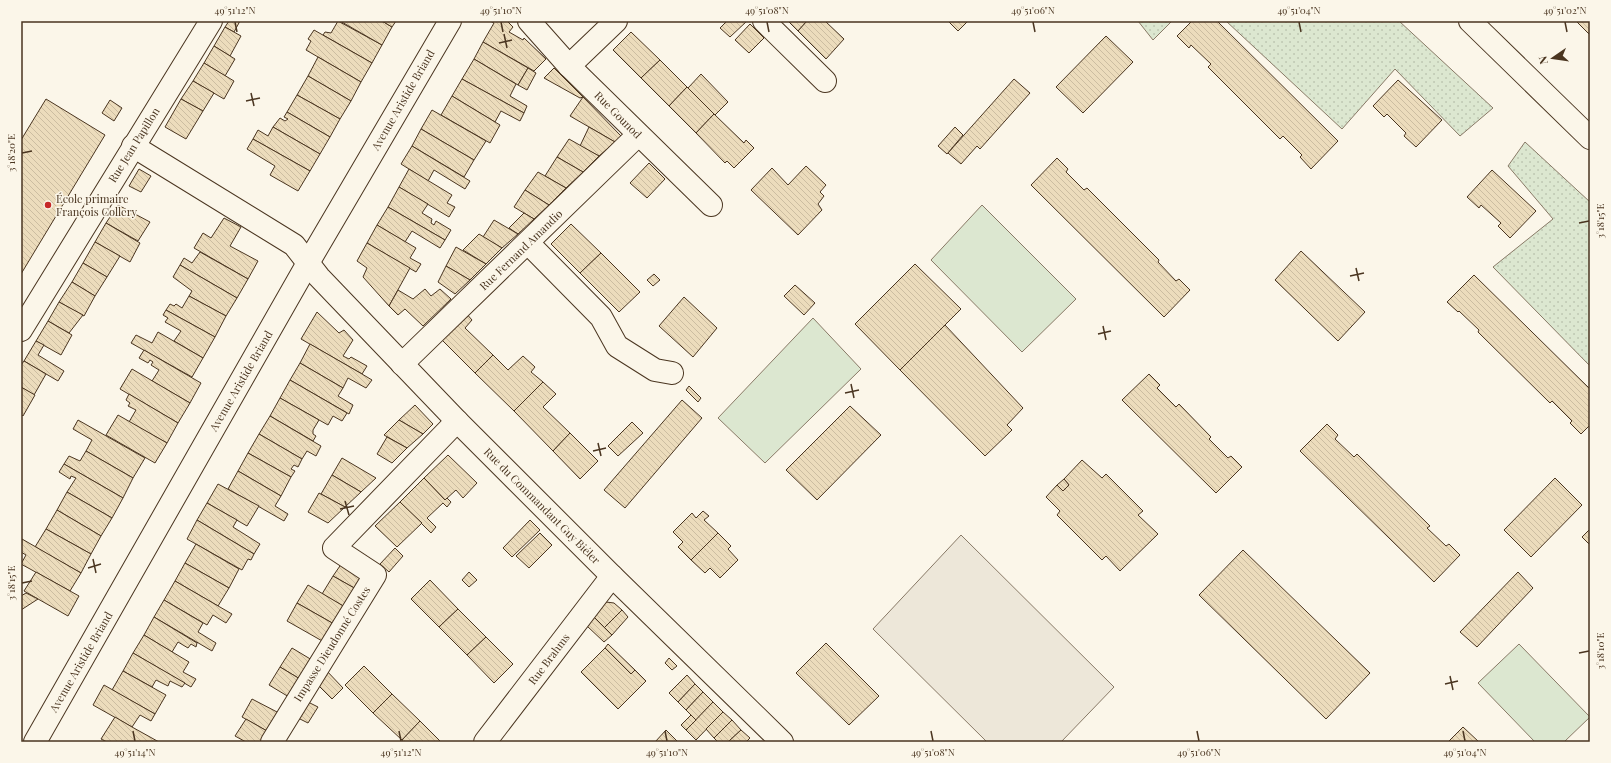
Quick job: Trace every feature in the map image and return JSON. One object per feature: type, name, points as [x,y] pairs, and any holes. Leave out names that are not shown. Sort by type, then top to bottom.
[{"type":"street","name":"Rue Jean Papillon","points":[[21,330],[211,21]]},
{"type":"street","name":"Avenue Aristide Briand","points":[[35,742],[308,263],[450,21]]},
{"type":"street","name":"Rue Gounod","points":[[529,21],[569,66],[711,205]]},
{"type":"street","points":[[569,66],[616,21]]},
{"type":"street","points":[[764,21],[825,81]]},
{"type":"street","points":[[1470,21],[1590,138]]},
{"type":"street","name":"Rue Fernand Amandio","points":[[402,364],[638,135]]},
{"type":"street","name":"Rue du Commandant Guy Biéler","points":[[134,146],[294,245],[319,277],[457,421],[612,576],[782,742]]},
{"type":"street","points":[[528,243],[601,317],[617,346],[655,370],[672,373]]},
{"type":"street","name":"Impasse Dieudonné Costes","points":[[272,742],[375,575],[334,548],[457,421]]},
{"type":"street","name":"Rue Brahms","points":[[485,742],[612,576]]},
{"type":"green space","points":[[1138,21],[1172,21],[1153,40]]},
{"type":"green space","points":[[1226,21],[1399,21],[1493,108],[1460,136],[1395,69],[1342,129]]},
{"type":"green space","points":[[1525,142],[1590,202],[1590,366],[1493,267],[1553,219],[1508,166]]},
{"type":"green space","points":[[982,205],[1076,299],[1022,352],[931,260]]},
{"type":"green space","points":[[813,318],[861,369],[765,463],[718,418]]},
{"type":"green space","points":[[1519,644],[1590,717],[1564,742],[1535,742],[1478,683]]},
{"type":"shaded area","points":[[961,535],[1114,687],[1061,742],[987,742],[873,629]]},
{"type":"building","points":[[229,21],[240,21],[234,32],[225,27]]},
{"type":"building","points":[[338,21],[382,45],[372,63],[323,35],[325,32],[331,33]]},
{"type":"building","points":[[340,21],[382,21],[392,27],[382,45]]},
{"type":"building","points":[[382,21],[396,21],[392,27]]},
{"type":"building","points":[[490,21],[507,21],[513,27],[509,32],[523,40],[524,38],[546,59],[534,71],[483,42],[494,23]]},
{"type":"building","points":[[727,21],[747,21],[730,37],[720,28]]},
{"type":"building","points":[[788,21],[807,21],[798,31]]},
{"type":"building","points":[[807,21],[825,21],[844,39],[826,59],[798,31]]},
{"type":"building","points":[[948,21],[968,21],[958,31]]},
{"type":"building","points":[[1192,21],[1217,21],[1338,141],[1311,169],[1300,157],[1302,155],[1283,136],[1280,139],[1208,67],[1211,64],[1191,45],[1189,48],[1177,36]]},
{"type":"building","points":[[1576,21],[1590,21],[1590,35]]},
{"type":"building","points":[[750,24],[764,38],[749,53],[735,40]]},
{"type":"building","points":[[225,27],[241,36],[230,56],[214,46]]},
{"type":"building","points":[[314,30],[372,63],[361,82],[306,50],[311,41],[308,39]]},
{"type":"building","points":[[631,32],[660,60],[641,78],[613,50]]},
{"type":"building","points":[[1106,36],[1133,62],[1083,113],[1056,87]]},
{"type":"building","points":[[483,42],[528,68],[518,85],[474,59]]},
{"type":"building","points":[[214,46],[235,59],[225,76],[204,63]]},
{"type":"building","points":[[318,57],[361,82],[351,101],[308,76]]},
{"type":"building","points":[[474,59],[516,84],[510,96],[527,106],[524,113],[462,79]]},
{"type":"building","points":[[660,60],[687,87],[669,106],[641,78]]},
{"type":"building","points":[[204,63],[234,81],[224,99],[193,81]]},
{"type":"building","points":[[528,68],[536,73],[527,90],[518,85]]},
{"type":"building","points":[[554,68],[583,97],[580,98],[544,78]]},
{"type":"building","points":[[701,74],[728,102],[715,115],[688,88]]},
{"type":"building","points":[[308,76],[351,101],[340,119],[297,95]]},
{"type":"building","points":[[462,79],[524,113],[520,121],[501,111],[495,122],[452,96]]},
{"type":"building","points":[[1014,79],[1030,93],[980,149],[977,146],[961,164],[948,153]]},
{"type":"building","points":[[1398,80],[1442,120],[1416,147],[1404,136],[1406,133],[1387,114],[1384,117],[1373,106]]},
{"type":"building","points":[[193,81],[214,93],[203,111],[181,99]]},
{"type":"building","points":[[687,87],[714,114],[696,133],[669,106]]},
{"type":"building","points":[[297,95],[340,119],[330,137],[287,112]]},
{"type":"building","points":[[452,96],[500,125],[490,143],[441,115]]},
{"type":"building","points":[[583,97],[621,136],[615,142],[570,116]]},
{"type":"building","points":[[46,99],[105,135],[21,274],[21,140]]},
{"type":"building","points":[[181,99],[203,111],[186,139],[165,127]]},
{"type":"building","points":[[110,100],[122,108],[114,121],[102,113]]},
{"type":"building","points":[[432,110],[486,141],[474,160],[421,129]]},
{"type":"building","points":[[287,112],[330,137],[320,154],[273,127],[280,118],[285,121],[288,119],[284,117]]},
{"type":"building","points":[[714,114],[744,143],[746,140],[754,148],[734,168],[727,161],[725,163],[696,133]]},
{"type":"building","points":[[273,127],[320,154],[310,171],[253,139],[258,130],[268,136]]},
{"type":"building","points":[[589,127],[615,142],[599,156],[580,146]]},
{"type":"building","points":[[955,127],[963,135],[947,154],[938,146]]},
{"type":"building","points":[[421,129],[474,160],[464,177],[412,146]]},
{"type":"building","points":[[253,139],[310,171],[298,191],[270,175],[275,166],[247,149]]},
{"type":"building","points":[[569,139],[599,156],[583,172],[557,157]]},
{"type":"building","points":[[412,146],[470,181],[465,189],[434,170],[428,181],[401,164]]},
{"type":"building","points":[[557,157],[583,172],[566,188],[545,176]]},
{"type":"building","points":[[1057,158],[1068,169],[1066,172],[1084,190],[1087,188],[1159,260],[1158,262],[1176,281],[1179,279],[1190,290],[1164,317],[1031,185]]},
{"type":"building","points":[[649,163],[665,179],[647,198],[630,183]]},
{"type":"building","points":[[806,166],[826,185],[820,192],[824,196],[818,204],[822,210],[798,235],[751,190],[772,168],[788,185]]},
{"type":"building","points":[[139,169],[151,176],[141,192],[129,186]]},
{"type":"building","points":[[409,169],[452,195],[447,203],[455,207],[449,217],[399,187]]},
{"type":"building","points":[[1492,170],[1536,211],[1510,238],[1498,226],[1501,223],[1481,205],[1479,208],[1467,197]]},
{"type":"building","points":[[538,172],[566,188],[549,205],[525,190]]},
{"type":"building","points":[[399,187],[428,204],[422,213],[432,219],[431,223],[434,225],[436,221],[451,230],[445,240],[388,207]]},
{"type":"building","points":[[525,190],[549,205],[534,219],[514,207]]},
{"type":"building","points":[[118,205],[150,222],[138,241],[106,223]]},
{"type":"building","points":[[388,207],[445,240],[440,248],[412,231],[405,242],[377,225]]},
{"type":"building","points":[[524,213],[534,219],[518,234],[509,228]]},
{"type":"building","points":[[224,218],[241,227],[230,246],[258,261],[248,279],[194,248],[203,233],[211,238]]},
{"type":"building","points":[[494,220],[518,234],[502,248],[483,237]]},
{"type":"building","points":[[106,223],[140,243],[130,262],[95,242]]},
{"type":"building","points":[[571,224],[601,253],[580,273],[551,244]]},
{"type":"building","points":[[377,225],[416,248],[410,258],[421,264],[416,272],[367,243]]},
{"type":"building","points":[[479,234],[502,248],[486,264],[463,250]]},
{"type":"building","points":[[95,242],[120,256],[107,277],[83,263]]},
{"type":"building","points":[[367,243],[410,268],[389,306],[363,277],[367,268],[357,261]]},
{"type":"building","points":[[456,247],[486,264],[470,280],[446,266]]},
{"type":"building","points":[[1301,251],[1365,312],[1338,341],[1275,280]]},
{"type":"building","points":[[200,252],[248,279],[237,298],[180,265],[184,258],[192,263]]},
{"type":"building","points":[[601,253],[640,292],[619,312],[580,273]]},
{"type":"building","points":[[83,263],[107,277],[95,296],[72,282]]},
{"type":"building","points":[[915,264],[961,309],[900,370],[855,324]]},
{"type":"building","points":[[180,265],[237,298],[226,316],[189,296],[192,291],[173,277]]},
{"type":"building","points":[[446,266],[470,280],[455,294],[438,282]]},
{"type":"building","points":[[654,274],[660,280],[653,286],[647,280]]},
{"type":"building","points":[[1474,275],[1590,389],[1590,425],[1581,434],[1570,423],[1572,421],[1552,401],[1550,403],[1478,332],[1479,330],[1447,302]]},
{"type":"building","points":[[72,282],[95,296],[84,316],[59,302]]},
{"type":"building","points":[[795,285],[815,303],[804,315],[784,296]]},
{"type":"building","points":[[425,289],[431,296],[440,289],[451,299],[423,326],[405,309],[398,315],[389,306],[398,290],[413,299]]},
{"type":"building","points":[[189,296],[226,316],[215,337],[166,310],[170,304],[174,306],[176,304],[182,308]]},
{"type":"building","points":[[684,297],[717,328],[693,357],[659,326]]},
{"type":"building","points":[[59,302],[83,315],[69,333],[48,321]]},
{"type":"building","points":[[166,310],[215,337],[203,358],[174,341],[181,331],[165,322],[168,318],[163,315]]},
{"type":"building","points":[[317,312],[339,333],[344,330],[353,340],[343,356],[349,359],[351,357],[367,366],[362,374],[301,339]]},
{"type":"building","points":[[465,312],[472,320],[465,328],[493,355],[475,373],[439,337]]},
{"type":"building","points":[[48,321],[72,335],[61,355],[36,341]]},
{"type":"building","points":[[945,325],[1023,408],[1007,425],[1012,430],[985,456],[900,370]]},
{"type":"building","points":[[158,332],[203,358],[192,377],[131,343],[136,335],[152,343]]},
{"type":"building","points":[[36,341],[44,345],[38,355],[64,371],[58,381],[24,361]]},
{"type":"building","points":[[310,344],[372,380],[366,388],[348,378],[343,388],[300,363]]},
{"type":"building","points":[[144,350],[201,383],[190,403],[152,381],[159,370],[151,365],[153,362],[150,360],[148,363],[139,358]]},
{"type":"building","points":[[493,355],[508,370],[523,356],[535,367],[531,372],[543,382],[514,411],[475,373]]},
{"type":"building","points":[[24,361],[46,374],[34,395],[21,387],[21,365]]},
{"type":"building","points":[[300,363],[343,388],[338,396],[353,405],[349,414],[290,380]]},
{"type":"building","points":[[132,369],[190,403],[178,423],[120,389]]},
{"type":"building","points":[[1149,374],[1160,385],[1157,388],[1176,407],[1179,404],[1211,437],[1209,439],[1228,458],[1231,456],[1242,467],[1216,493],[1122,400]]},
{"type":"building","points":[[290,380],[347,413],[342,421],[333,416],[328,425],[280,398]]},
{"type":"building","points":[[543,382],[556,394],[543,407],[570,433],[553,451],[514,411]]},
{"type":"building","points":[[689,386],[701,398],[698,402],[686,390]]},
{"type":"building","points":[[21,387],[35,395],[23,416],[21,414]]},
{"type":"building","points":[[129,394],[178,423],[167,443],[129,422],[136,410],[128,406],[130,403],[126,400]]},
{"type":"building","points":[[280,398],[319,420],[313,430],[313,434],[316,436],[313,441],[270,416]]},
{"type":"building","points":[[682,400],[702,418],[625,508],[604,490]]},
{"type":"building","points":[[415,405],[433,424],[423,434],[399,420]]},
{"type":"building","points":[[850,406],[881,435],[817,500],[786,470]]},
{"type":"building","points":[[118,415],[167,443],[155,463],[106,435]]},
{"type":"building","points":[[270,416],[321,446],[316,456],[307,451],[302,459],[259,434]]},
{"type":"building","points":[[78,420],[145,458],[133,478],[86,451],[92,440],[73,429]]},
{"type":"building","points":[[399,420],[423,434],[407,448],[384,435]]},
{"type":"building","points":[[632,422],[643,433],[618,456],[608,446]]},
{"type":"building","points":[[1327,424],[1338,435],[1335,439],[1354,457],[1357,454],[1430,526],[1427,528],[1446,546],[1449,544],[1460,555],[1434,582],[1300,451]]},
{"type":"building","points":[[570,433],[598,461],[580,479],[553,451]]},
{"type":"building","points":[[259,434],[302,459],[298,467],[294,465],[291,469],[295,471],[291,477],[248,453]]},
{"type":"building","points":[[387,437],[407,448],[392,463],[377,454]]},
{"type":"building","points":[[86,451],[133,478],[123,498],[64,464],[69,456],[80,461]]},
{"type":"building","points":[[248,453],[291,477],[281,496],[238,471]]},
{"type":"building","points":[[448,455],[477,483],[463,498],[456,490],[445,500],[424,478]]},
{"type":"building","points":[[342,458],[376,478],[361,492],[332,475]]},
{"type":"building","points":[[1082,460],[1102,478],[1106,474],[1143,511],[1138,515],[1158,534],[1120,571],[1106,556],[1102,560],[1057,515],[1060,511],[1046,497],[1057,485],[1063,491],[1069,485],[1064,479]]},
{"type":"building","points":[[64,464],[123,498],[112,518],[67,492],[76,478],[71,476],[70,479],[59,472]]},
{"type":"building","points":[[238,471],[281,496],[275,506],[288,514],[284,521],[228,489]]},
{"type":"building","points":[[332,475],[361,492],[345,507],[321,494]]},
{"type":"building","points":[[424,478],[445,500],[447,498],[451,502],[447,507],[443,503],[427,518],[436,527],[431,533],[400,502]]},
{"type":"building","points":[[1555,478],[1582,505],[1531,557],[1504,530]]},
{"type":"building","points":[[1064,479],[1069,485],[1063,491],[1057,485]]},
{"type":"building","points":[[218,484],[259,506],[247,526],[207,503]]},
{"type":"building","points":[[67,492],[112,518],[101,536],[57,510]]},
{"type":"building","points":[[319,493],[345,507],[328,523],[308,512]]},
{"type":"building","points":[[400,502],[422,523],[397,547],[375,526]]},
{"type":"building","points":[[207,503],[237,520],[233,527],[260,544],[254,554],[197,520]]},
{"type":"building","points":[[57,510],[101,536],[91,554],[46,529]]},
{"type":"building","points":[[703,511],[709,516],[704,520],[718,533],[691,560],[678,547],[683,542],[673,532],[692,513],[696,518]]},
{"type":"building","points":[[197,520],[254,554],[251,560],[248,559],[242,570],[187,539]]},
{"type":"building","points":[[530,520],[540,530],[512,557],[503,548]]},
{"type":"building","points":[[46,529],[91,554],[81,573],[35,547]]},
{"type":"building","points":[[1590,529],[1590,545],[1582,537]]},
{"type":"building","points":[[540,533],[552,545],[529,568],[516,556]]},
{"type":"building","points":[[718,533],[731,546],[728,549],[738,560],[720,578],[710,568],[705,573],[691,560]]},
{"type":"building","points":[[22,539],[81,573],[70,591],[21,564],[26,555],[21,552]]},
{"type":"building","points":[[196,544],[239,569],[229,588],[185,563]]},
{"type":"building","points":[[395,548],[403,556],[389,572],[380,564]]},
{"type":"building","points":[[1243,550],[1370,673],[1326,719],[1199,595]]},
{"type":"building","points":[[185,563],[229,588],[218,606],[175,581]]},
{"type":"building","points":[[342,563],[364,576],[356,589],[333,576]]},
{"type":"building","points":[[36,572],[79,596],[68,616],[24,591]]},
{"type":"building","points":[[469,572],[477,580],[469,587],[462,580]]},
{"type":"building","points":[[1518,572],[1533,588],[1477,647],[1460,632]]},
{"type":"building","points":[[333,576],[356,589],[345,607],[322,594]]},
{"type":"building","points":[[430,580],[458,609],[439,627],[411,599]]},
{"type":"building","points":[[175,581],[232,614],[226,623],[213,615],[207,625],[164,600]]},
{"type":"building","points":[[308,585],[345,607],[334,624],[297,603]]},
{"type":"building","points":[[26,593],[38,599],[21,610],[21,596]]},
{"type":"building","points":[[164,600],[203,623],[198,632],[216,643],[212,651],[154,617]]},
{"type":"building","points":[[606,602],[614,603],[622,610],[604,628],[594,617]]},
{"type":"building","points":[[297,603],[334,624],[324,642],[287,621]]},
{"type":"building","points":[[458,609],[486,637],[467,655],[439,627]]},
{"type":"building","points":[[622,610],[628,617],[612,635],[604,628]]},
{"type":"building","points":[[154,617],[197,643],[196,647],[191,644],[188,648],[178,642],[172,652],[144,635]]},
{"type":"building","points":[[594,617],[612,635],[604,642],[587,626]]},
{"type":"building","points":[[144,635],[189,662],[183,672],[196,679],[191,687],[133,653]]},
{"type":"building","points":[[486,637],[513,664],[494,683],[467,655]]},
{"type":"building","points":[[826,643],[879,696],[849,725],[796,673]]},
{"type":"building","points":[[608,644],[635,670],[631,674],[605,648]]},
{"type":"building","points":[[292,648],[312,660],[300,679],[280,667]]},
{"type":"building","points":[[605,648],[631,674],[635,670],[646,681],[618,709],[581,672]]},
{"type":"building","points":[[133,653],[185,683],[182,687],[170,681],[168,686],[156,680],[152,687],[123,671]]},
{"type":"building","points":[[669,658],[677,666],[672,670],[665,663]]},
{"type":"building","points":[[364,666],[392,694],[373,713],[345,685]]},
{"type":"building","points":[[280,667],[300,679],[289,697],[269,685]]},
{"type":"building","points":[[325,669],[343,688],[332,699],[316,683]]},
{"type":"building","points":[[123,671],[166,695],[155,714],[112,690]]},
{"type":"building","points":[[687,675],[695,684],[678,702],[669,693]]},
{"type":"building","points":[[695,684],[703,692],[686,710],[678,702]]},
{"type":"building","points":[[104,685],[155,714],[151,721],[140,715],[132,727],[93,705]]},
{"type":"building","points":[[703,692],[713,702],[696,720],[686,710]]},
{"type":"building","points":[[392,694],[420,721],[402,740],[373,713]]},
{"type":"building","points":[[252,699],[279,713],[267,731],[242,717]]},
{"type":"building","points":[[306,701],[318,707],[308,723],[296,717]]},
{"type":"building","points":[[713,702],[723,712],[696,740],[686,730]]},
{"type":"building","points":[[723,712],[732,720],[714,738],[706,729]]},
{"type":"building","points":[[691,715],[696,720],[686,730],[681,725]]},
{"type":"building","points":[[115,717],[159,742],[107,742],[101,739]]},
{"type":"building","points":[[246,719],[267,731],[261,742],[246,742],[235,736]]},
{"type":"building","points":[[732,720],[741,730],[728,742],[718,742],[714,738]]},
{"type":"building","points":[[420,721],[441,742],[403,742],[402,740]]},
{"type":"building","points":[[1463,727],[1479,742],[1448,742]]},
{"type":"building","points":[[666,730],[678,742],[655,742]]},
{"type":"building","points":[[741,730],[750,738],[746,742],[728,742]]},
{"type":"place","name":"École primaire François Collery","points":[[48,205]]}]
